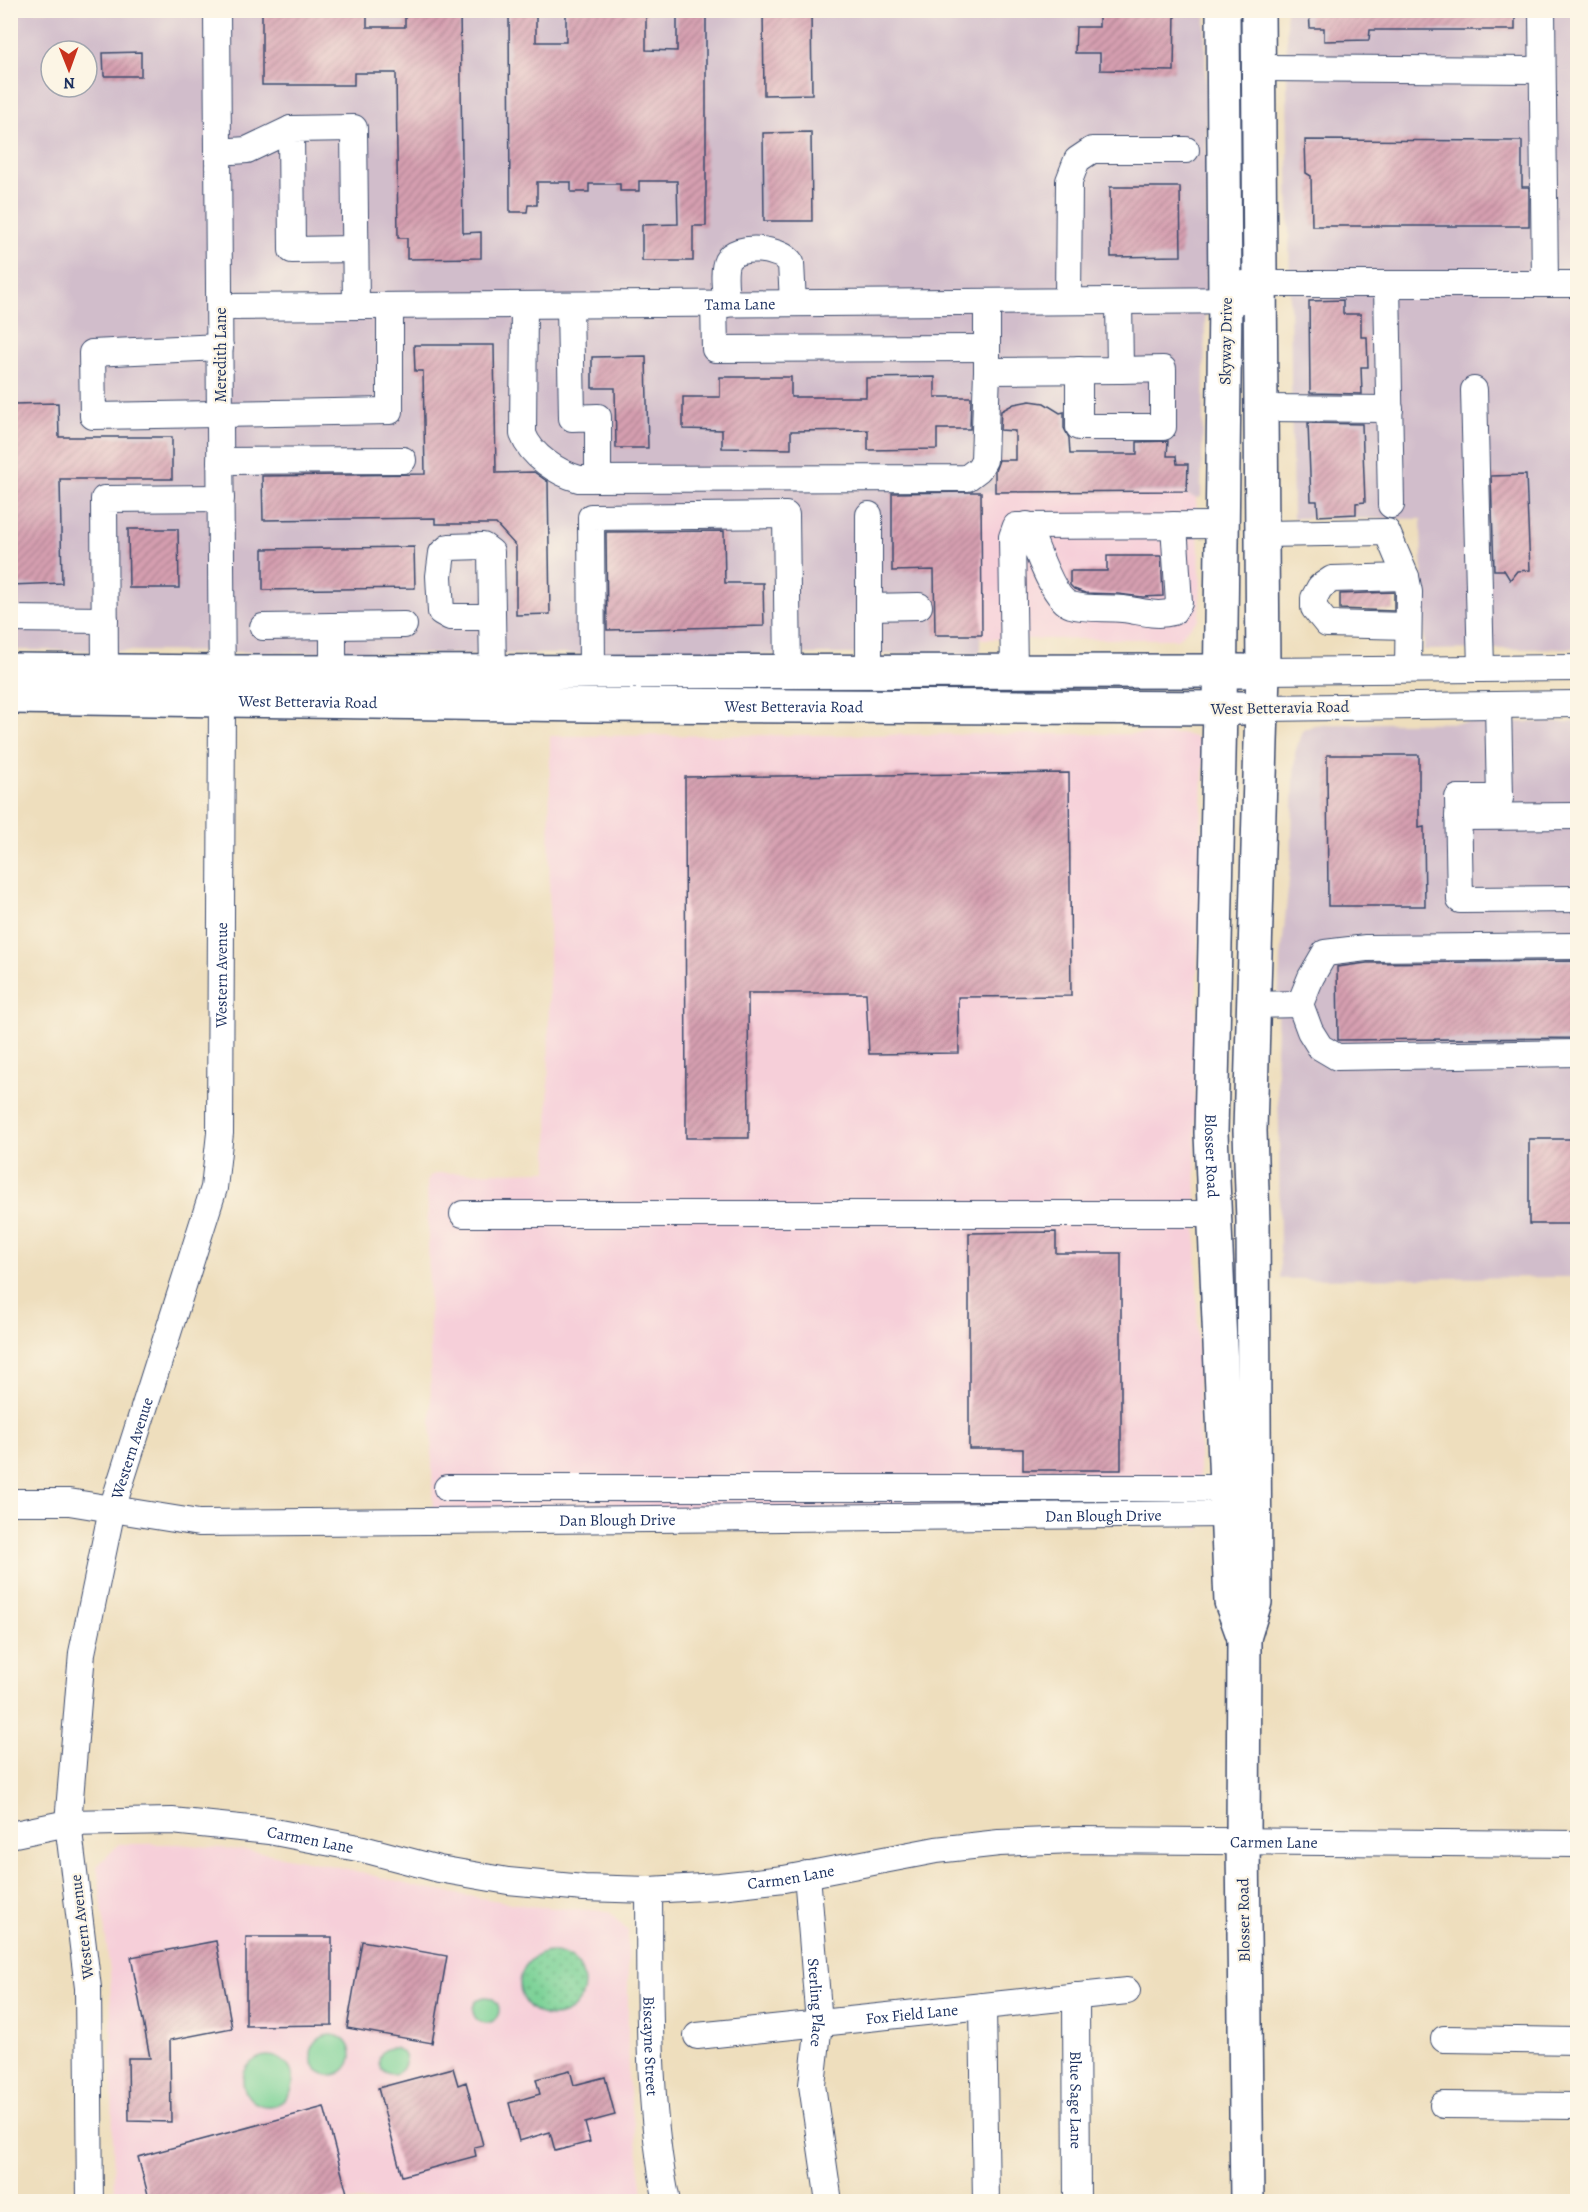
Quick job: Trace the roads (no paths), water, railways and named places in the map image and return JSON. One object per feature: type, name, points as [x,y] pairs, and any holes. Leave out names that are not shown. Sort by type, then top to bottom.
[{"type":"main road","name":"Skyway Drive","points":[[1221,671],[1225,292],[1223,10]]},
{"type":"main road","points":[[1258,10],[1263,671]]},
{"type":"main road","name":"West Betteravia Road","points":[[10,670],[105,671],[222,686],[600,705],[1262,708]]},
{"type":"main road","name":"Blosser Road","points":[[1221,671],[1211,1133],[1231,1602],[1244,1638]]},
{"type":"main road","name":"West Betteravia Road","points":[[10,697],[222,686],[333,672],[1263,671]]},
{"type":"main road","name":"Blosser Road","points":[[1247,2202],[1243,1842],[1244,1638],[1255,1602],[1253,1221],[1250,1131],[1263,671]]},
{"type":"street","name":"Meredith Lane","points":[[217,10],[222,686]]},
{"type":"street","points":[[1542,10],[1545,284]]},
{"type":"street","points":[[1258,68],[1542,70]]},
{"type":"street","points":[[218,152],[248,150],[291,129],[354,128],[357,306]]},
{"type":"street","points":[[291,129],[292,250],[355,249]]},
{"type":"street","points":[[1068,301],[1069,181],[1077,160],[1092,150],[1186,150]]},
{"type":"street","points":[[793,303],[788,258],[762,250],[743,250],[733,254],[726,268],[715,349],[987,359],[1079,370],[1162,369],[1163,428],[1079,427],[1079,370]]},
{"type":"street","points":[[1387,284],[1391,505]]},
{"type":"street","name":"Tama Lane","points":[[220,307],[1119,301],[1225,292],[1387,284],[1578,284]]},
{"type":"street","points":[[1119,301],[1120,370]]},
{"type":"street","points":[[524,305],[523,434],[527,444],[564,475],[579,479],[967,478],[979,469],[984,460],[987,302]]},
{"type":"street","points":[[570,305],[572,418],[598,417],[598,479]]},
{"type":"street","points":[[220,347],[92,353],[93,416],[390,411],[390,306]]},
{"type":"street","points":[[1474,390],[1481,669]]},
{"type":"street","points":[[1262,408],[1390,409]]},
{"type":"street","points":[[220,461],[404,460]]},
{"type":"street","points":[[105,671],[104,499],[221,498]]},
{"type":"street","points":[[592,672],[591,517],[774,515],[786,515],[788,672]]},
{"type":"street","points":[[869,515],[869,672]]},
{"type":"street","points":[[1027,525],[1056,591],[1064,602],[1075,606],[1126,609],[1162,615],[1173,612],[1179,603],[1174,525]]},
{"type":"street","points":[[1014,671],[1012,537],[1016,526],[1222,525]]},
{"type":"street","points":[[1262,534],[1387,532],[1406,577],[1409,592],[1408,669]]},
{"type":"street","points":[[1406,577],[1332,579],[1320,587],[1314,598],[1314,608],[1327,624],[1408,626]]},
{"type":"street","points":[[868,607],[919,606]]},
{"type":"street","points":[[492,617],[493,672]]},
{"type":"street","points":[[10,619],[105,620]]},
{"type":"street","points":[[263,627],[404,625]]},
{"type":"street","points":[[333,626],[333,672]]},
{"type":"street","name":"West Betteravia Road","points":[[1263,671],[1578,668]]},
{"type":"street","name":"Western Avenue","points":[[90,2202],[88,1988],[68,1823],[82,1653],[112,1509],[214,1188],[220,1132],[222,686]]},
{"type":"street","name":"West Betteravia Road","points":[[1262,708],[1578,704]]},
{"type":"street","points":[[1498,705],[1500,798],[1458,798],[1460,900],[1578,899]]},
{"type":"street","points":[[1458,817],[1578,816]]},
{"type":"street","points":[[1578,946],[1366,948],[1325,953],[1311,977],[1300,1005],[1320,1047],[1337,1057],[1578,1053]]},
{"type":"street","points":[[1254,1005],[1300,1005]]},
{"type":"street","points":[[463,1214],[1214,1214]]},
{"type":"street","points":[[447,1488],[1226,1501]]},
{"type":"street","name":"Dan Blough Drive","points":[[10,1502],[69,1502],[199,1523],[1226,1501]]},
{"type":"street","name":"Carmen Lane","points":[[10,1835],[68,1823],[172,1821],[269,1831],[363,1849],[439,1869],[508,1881],[584,1888],[649,1890],[720,1887],[807,1874],[936,1850],[999,1843],[1075,1840],[1578,1844]]},
{"type":"street","name":"Sterling Place","points":[[807,1874],[819,2024],[812,2085],[829,2202]]},
{"type":"street","name":"Biscayne Street","points":[[649,1890],[651,2044],[658,2157],[668,2202]]},
{"type":"street","name":"Fox Field Lane","points":[[697,2037],[1127,1991]]},
{"type":"street","name":"Blue Sage Lane","points":[[1076,1996],[1077,2202]]},
{"type":"street","points":[[983,2006],[986,2202]]},
{"type":"street","points":[[1444,2040],[1578,2041]]},
{"type":"street","points":[[1443,2104],[1578,2106]]}]
